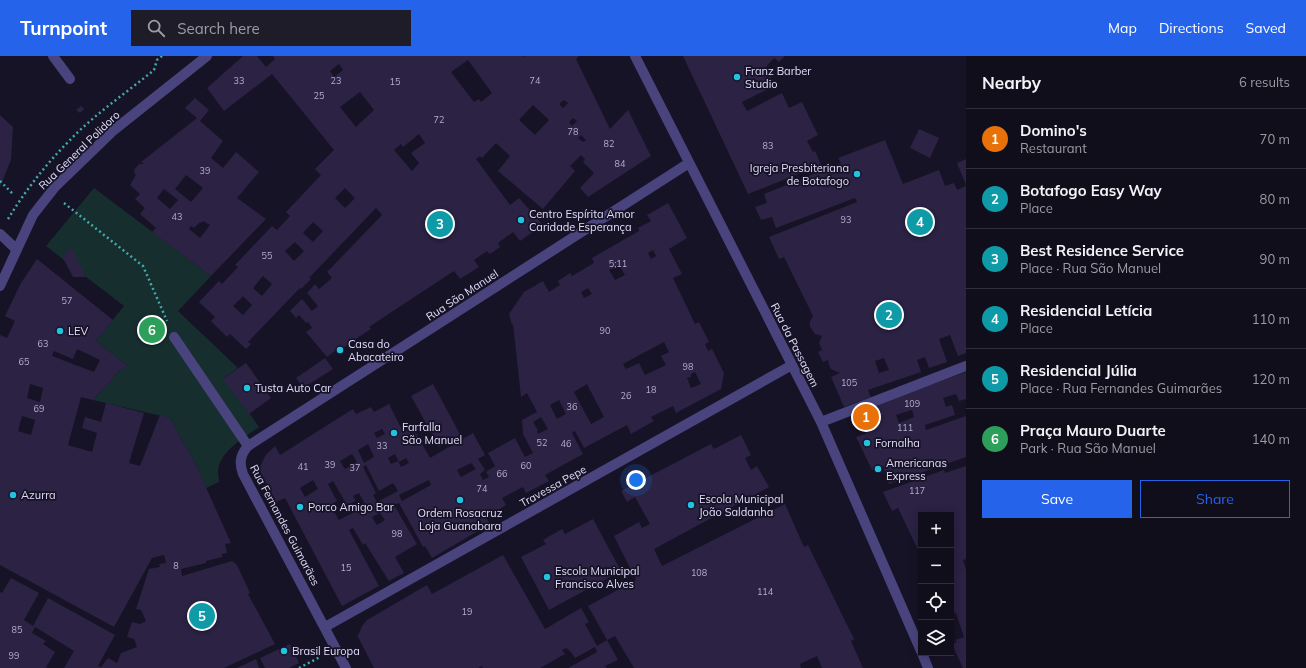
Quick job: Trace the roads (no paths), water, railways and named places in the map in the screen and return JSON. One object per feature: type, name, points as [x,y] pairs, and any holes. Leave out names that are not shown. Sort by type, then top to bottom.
[{"type":"street","points":[[53,56],[70,79]]},
{"type":"street","name":"Rua General Polidoro","points":[[0,286],[33,215],[55,187],[114,130],[207,56]]},
{"type":"street","name":"Rua da Passagem","points":[[635,56],[821,422],[918,645]]},
{"type":"street","name":"Rua São Manuel","points":[[248,446],[689,163]]},
{"type":"street","points":[[0,234],[17,250]]},
{"type":"street","points":[[174,337],[248,446]]},
{"type":"street","name":"Travessa Pepe","points":[[325,627],[792,365]]},
{"type":"street","points":[[821,422],[966,366]]},
{"type":"street","name":"Rua Fernandes Guimarães","points":[[248,446],[240,459],[242,474],[346,668]]},
{"type":"street","name":"Rua da Passagem","points":[[923,656],[928,668]]},
{"type":"place","name":"Franz Barber Studio","points":[[737,77]]},
{"type":"place","name":"Igreja Presbiteriana de Botafogo","points":[[857,174]]},
{"type":"place","name":"Centro Espírita Amor Caridade Esperança","points":[[521,220]]},
{"type":"place","name":"Residencial Letícia","points":[[920,222]]},
{"type":"place","name":"Best Residence Service","points":[[440,224]]},
{"type":"place","name":"Botafogo Easy Way","points":[[889,315]]},
{"type":"place","name":"Praça Mauro Duarte","points":[[152,330]]},
{"type":"place","name":"LEV","points":[[60,331]]},
{"type":"place","name":"Casa do Abacateiro","points":[[340,350]]},
{"type":"place","name":"Tusta Auto Car","points":[[247,388]]},
{"type":"place","name":"Domino's","points":[[866,417]]},
{"type":"place","name":"Farfalla São Manuel","points":[[394,433]]},
{"type":"place","name":"Fornalha","points":[[867,443]]},
{"type":"place","name":"Americanas Express","points":[[878,469]]},
{"type":"place","name":"Azurra","points":[[13,495]]},
{"type":"place","name":"Ordem Rosacruz Loja Guanabara","points":[[460,500]]},
{"type":"place","name":"Escola Municipal João Saldanha","points":[[691,505]]},
{"type":"place","name":"Porco Amigo Bar","points":[[300,507]]},
{"type":"place","name":"Escola Municipal Francisco Alves","points":[[547,577]]},
{"type":"place","name":"Residencial Júlia","points":[[202,616]]},
{"type":"place","name":"Brasil Europa","points":[[284,651]]}]
